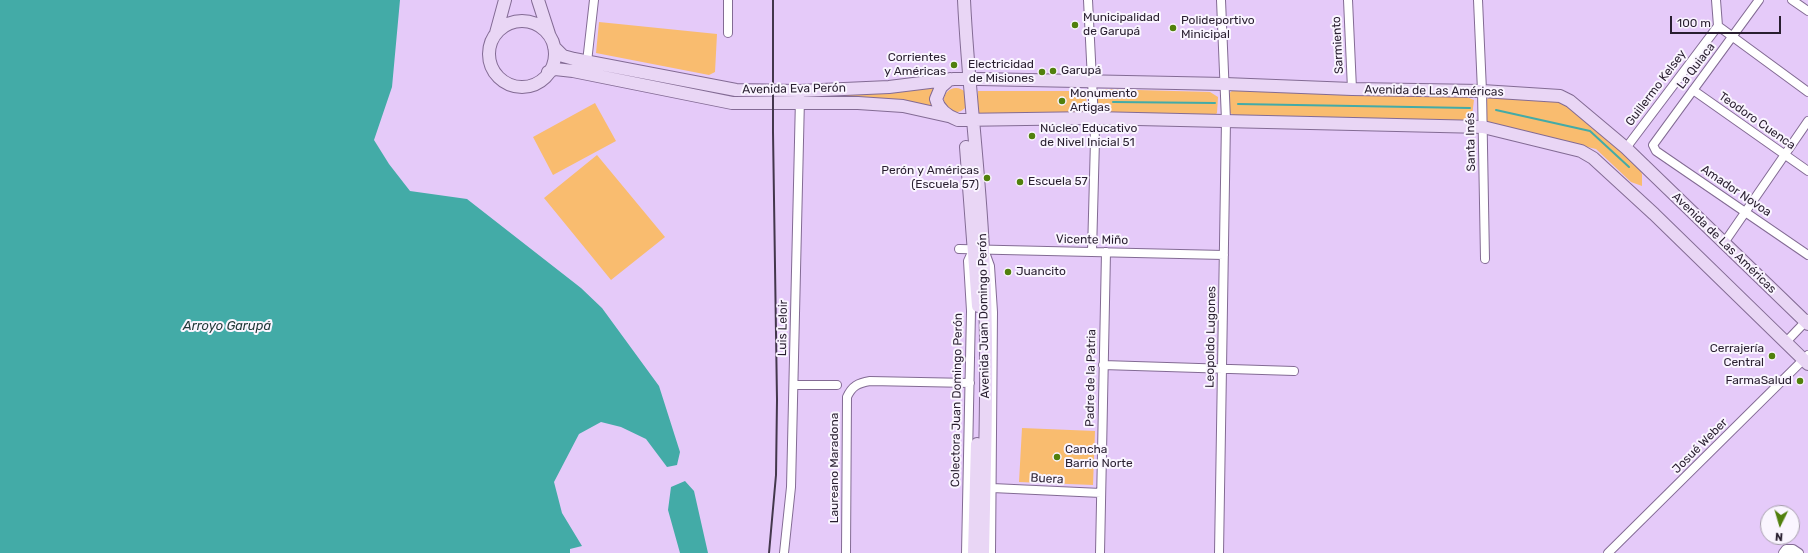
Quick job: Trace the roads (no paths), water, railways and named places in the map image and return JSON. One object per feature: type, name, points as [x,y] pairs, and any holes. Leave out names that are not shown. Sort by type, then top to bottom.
[{"type":"main road","points":[[496,34],[505,0]]},
{"type":"main road","points":[[538,0],[552,42],[554,58],[548,72],[539,81],[531,85],[521,86],[510,84],[501,79],[494,71],[490,62],[489,52],[491,42],[496,34],[505,25],[519,21],[536,24],[552,42]]},
{"type":"main road","name":"Avenida Juan Domingo Perón","points":[[964,0],[969,79],[968,119],[979,249],[986,383],[983,553]]},
{"type":"main road","name":"Avenida Eva Perón","points":[[552,42],[563,56],[721,88],[858,103],[903,106],[968,119]]},
{"type":"main road","name":"Avenida Eva Perón","points":[[548,72],[555,69],[574,71],[732,103],[800,97],[950,79],[969,79]]},
{"type":"main road","points":[[949,116],[938,104],[936,99],[941,87],[950,79]]},
{"type":"main road","name":"Avenida de Las Américas","points":[[969,79],[1225,84],[1352,90],[1482,91],[1560,96],[1570,101],[1626,148],[1807,322]]},
{"type":"main road","points":[[968,119],[1094,118],[1483,126],[1581,151],[1593,158],[1654,214],[1786,342],[1807,359]]},
{"type":"main road","name":"Avenida Juan Domingo Perón","points":[[974,553],[979,383],[979,249]]},
{"type":"street","points":[[587,62],[594,0]]},
{"type":"street","points":[[728,0],[728,33]]},
{"type":"street","points":[[1088,0],[1095,140],[1092,252]]},
{"type":"street","name":"Leopoldo Lugones","points":[[1219,553],[1226,120],[1221,0]]},
{"type":"street","name":"Sarmiento","points":[[1348,0],[1352,90]]},
{"type":"street","name":"Santa Inés","points":[[1478,0],[1483,126],[1485,259]]},
{"type":"street","points":[[1716,0],[1718,26],[1808,92]]},
{"type":"street","name":"La Quiaca","points":[[1653,145],[1759,0]]},
{"type":"street","points":[[1792,0],[1808,11]]},
{"type":"street","name":"Guillermo Kelsey","points":[[1626,148],[1718,26]]},
{"type":"street","name":"Teodoro Cuenca","points":[[1693,90],[1808,171]]},
{"type":"street","name":"Luis Leloir","points":[[784,553],[791,487],[800,97]]},
{"type":"street","points":[[1724,243],[1808,121]]},
{"type":"street","name":"Amador Novoa","points":[[1653,145],[1656,151],[1808,255]]},
{"type":"street","name":"Vicente Miño","points":[[959,249],[1224,255]]},
{"type":"street","points":[[979,249],[990,266],[993,312],[991,553]]},
{"type":"street","name":"Colectora Juan Domingo Perón","points":[[966,553],[971,311],[968,261],[979,249]]},
{"type":"street","name":"Padre de la Patria","points":[[1100,553],[1106,252]]},
{"type":"street","points":[[1786,342],[1807,322]]},
{"type":"street","name":"Josué Weber","points":[[1608,553],[1807,359]]},
{"type":"street","points":[[1103,365],[1222,370],[1294,371]]},
{"type":"street","name":"Laureano Maradona","points":[[846,553],[847,397],[855,385],[870,380],[970,383]]},
{"type":"street","points":[[794,385],[837,385]]},
{"type":"street","name":"Buera","points":[[992,488],[1101,493]]},
{"type":"street","points":[[1783,553],[1786,550],[1793,549],[1799,553]]},
{"type":"water","name":"Arroyo Garupá","points":[[0,0],[400,0],[392,87],[374,140],[389,164],[410,191],[467,199],[581,288],[602,308],[659,386],[680,452],[677,465],[667,467],[646,439],[621,427],[601,422],[579,434],[554,482],[562,513],[582,546],[570,549],[570,553],[0,553]]},
{"type":"water","points":[[685,481],[694,491],[708,553],[680,553],[668,510],[671,487]]},
{"type":"waterway","points":[[1113,102],[1215,103]]},
{"type":"waterway","points":[[1238,104],[1470,108]]},
{"type":"waterway","points":[[1496,110],[1590,131],[1629,167]]},
{"type":"railway","points":[[769,553],[776,475],[777,400],[773,132],[773,0]]},
{"type":"place","name":"Municipalidad de Garupá","points":[[1075,25]]},
{"type":"place","name":"Polideportivo Minicipal","points":[[1173,28]]},
{"type":"place","name":"Corrientes y Américas","points":[[954,65]]},
{"type":"place","name":"Garupá","points":[[1053,71]]},
{"type":"place","name":"Electricidad de Misiones","points":[[1042,72]]},
{"type":"place","name":"Monumento Artigas","points":[[1062,101]]},
{"type":"place","name":"Núcleo Educativo de Nivel Inicial 51","points":[[1032,136]]},
{"type":"place","name":"Perón y Américas (Escuela 57)","points":[[987,178]]},
{"type":"place","name":"Escuela 57","points":[[1020,182]]},
{"type":"place","name":"Juancito","points":[[1008,272]]},
{"type":"place","name":"Cerrajería Central","points":[[1772,356]]},
{"type":"place","name":"FarmaSalud","points":[[1800,381]]},
{"type":"place","name":"Cancha Barrio Norte","points":[[1057,457]]}]
